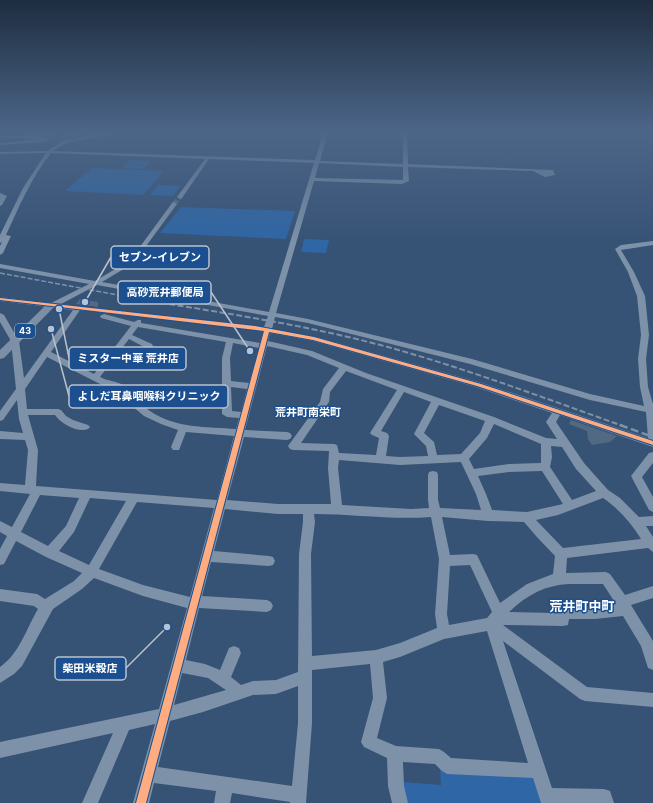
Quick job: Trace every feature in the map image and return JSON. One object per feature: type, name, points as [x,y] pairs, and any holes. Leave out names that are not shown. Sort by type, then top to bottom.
[{"type":"main road","name":"43","points":[[0,356],[50,306]]},
{"type":"street","points":[[0,253],[11,224],[31,181],[39,168]]},
{"type":"street","points":[[0,241],[44,168]]},
{"type":"street","points":[[180,197],[200,168]]},
{"type":"street","points":[[140,803],[165,715],[244,414],[314,168]]},
{"type":"street","points":[[312,179],[402,182],[406,181],[406,168]]},
{"type":"street","points":[[495,168],[534,170],[549,176],[553,175],[552,171]]},
{"type":"street","points":[[0,231],[26,185],[31,181]]},
{"type":"street","points":[[0,195],[4,196],[0,204]]},
{"type":"street","points":[[50,306],[94,283],[135,257],[174,204]]},
{"type":"street","points":[[653,243],[621,247],[618,249],[631,272],[641,296],[645,336],[642,359],[644,387],[650,410],[653,439]]},
{"type":"street","points":[[0,266],[308,321],[347,332],[472,362],[590,398],[650,410]]},
{"type":"street","points":[[0,299],[267,331],[338,345],[479,385],[653,443]]},
{"type":"street","points":[[82,309],[135,326],[264,344],[309,353],[344,367],[491,419],[546,442],[564,443]]},
{"type":"street","points":[[0,418],[46,353],[82,309]]},
{"type":"street","points":[[0,315],[15,341],[23,412],[28,437],[33,450],[34,489],[15,534],[0,560]]},
{"type":"street","points":[[95,378],[143,316]]},
{"type":"street","points":[[338,345],[347,332]]},
{"type":"street","points":[[128,336],[141,341],[148,346]]},
{"type":"street","points":[[230,340],[226,354],[227,414],[244,414]]},
{"type":"street","points":[[46,353],[103,382],[120,387],[147,414],[164,422],[183,428],[288,436]]},
{"type":"street","points":[[337,509],[333,468],[334,448],[292,446],[329,403],[326,391],[344,367]]},
{"type":"street","points":[[227,384],[252,386]]},
{"type":"street","points":[[380,460],[384,436],[375,433],[402,388]]},
{"type":"street","points":[[433,459],[431,445],[419,434],[437,400]]},
{"type":"street","points":[[558,411],[551,422],[580,466],[604,493],[616,501],[637,522],[652,545]]},
{"type":"street","points":[[23,412],[58,412],[61,418],[85,427]]},
{"type":"street","points":[[334,456],[400,461],[464,458],[484,435],[491,419]]},
{"type":"street","points":[[176,447],[183,428]]},
{"type":"street","points":[[0,435],[28,437]]},
{"type":"street","points":[[546,442],[547,457],[545,466],[569,504]]},
{"type":"street","points":[[653,456],[636,476],[650,497],[653,507]]},
{"type":"street","points":[[464,458],[487,508],[488,516]]},
{"type":"street","points":[[470,473],[509,468],[545,466]]},
{"type":"street","points":[[433,475],[433,500],[445,561],[441,614],[444,632]]},
{"type":"street","points":[[0,487],[278,509],[337,509],[411,514],[436,512],[527,517],[558,510],[569,504],[604,493]]},
{"type":"street","points":[[50,552],[70,529],[87,493]]},
{"type":"street","points":[[0,676],[8,670],[30,642],[46,608],[58,597],[82,582],[91,572],[134,498]]},
{"type":"street","points":[[149,774],[225,785],[299,799],[304,723],[305,554],[309,522],[308,509]]},
{"type":"street","points":[[527,517],[540,533],[561,554],[559,579]]},
{"type":"street","points":[[637,522],[653,521]]},
{"type":"street","points":[[0,526],[91,572],[142,590],[194,603],[266,606]]},
{"type":"street","points":[[561,554],[618,546],[652,545]]},
{"type":"street","points":[[206,556],[270,561]]},
{"type":"street","points":[[445,561],[474,559],[495,619],[548,800],[604,797],[606,803]]},
{"type":"street","points":[[495,619],[510,602],[529,589],[559,579],[606,578],[647,643],[653,663]]},
{"type":"street","points":[[0,750],[165,715],[253,688],[276,687],[304,670],[376,657],[400,650],[444,632],[495,619],[563,620],[561,613],[595,613],[624,606],[653,592]]},
{"type":"street","points":[[0,595],[37,600],[46,608]]},
{"type":"street","points":[[495,619],[585,694],[653,700]]},
{"type":"street","points":[[223,679],[234,653]]},
{"type":"street","points":[[376,657],[380,698],[369,742],[395,754],[439,757],[447,766],[539,771]]},
{"type":"street","points":[[177,666],[205,669],[214,672],[240,692]]},
{"type":"street","points":[[90,803],[125,723]]},
{"type":"street","points":[[395,754],[396,786],[400,803]]},
{"type":"street","points":[[222,803],[225,785]]},
{"type":"shaded area","points":[[91,168],[164,171],[143,195],[65,191]]},
{"type":"shaded area","points":[[158,185],[180,186],[173,196],[150,195]]},
{"type":"shaded area","points":[[181,207],[295,211],[286,239],[160,233]]},
{"type":"shaded area","points":[[304,239],[329,240],[326,253],[301,252]]},
{"type":"shaded area","points":[[440,769],[532,774],[545,803],[407,803],[402,782],[441,785]]},
{"type":"building","points":[[80,299],[98,302],[98,307],[76,304]]},
{"type":"building","points":[[571,420],[617,436],[610,442],[592,445],[588,439],[587,431],[569,424]]},
{"type":"tunnel","points":[[174,204],[180,197]]},
{"type":"railway","points":[[0,273],[149,301]]},
{"type":"railway","points":[[144,300],[149,301]]},
{"type":"railway","points":[[149,301],[295,326],[384,346],[534,394],[623,426]]},
{"type":"railway","points":[[620,425],[653,437]]},
{"type":"cycle path","points":[[0,299],[255,328],[314,339],[479,385],[653,443]]},
{"type":"cycle path","points":[[141,803],[267,331]]},
{"type":"place","name":"セブン-イレブン","points":[[85,302]]},
{"type":"place","name":"ミスター中華 荒井店","points":[[59,309]]},
{"type":"place","name":"よしだ耳鼻咽喉科クリニック","points":[[51,329]]},
{"type":"place","name":"高砂荒井郵便局","points":[[250,351]]},
{"type":"place","name":"柴田米穀店","points":[[167,627]]},
{"type":"district","name":"荒井町南栄町","points":[[308,412]]},
{"type":"district","name":"荒井町中町","points":[[582,606]]}]
